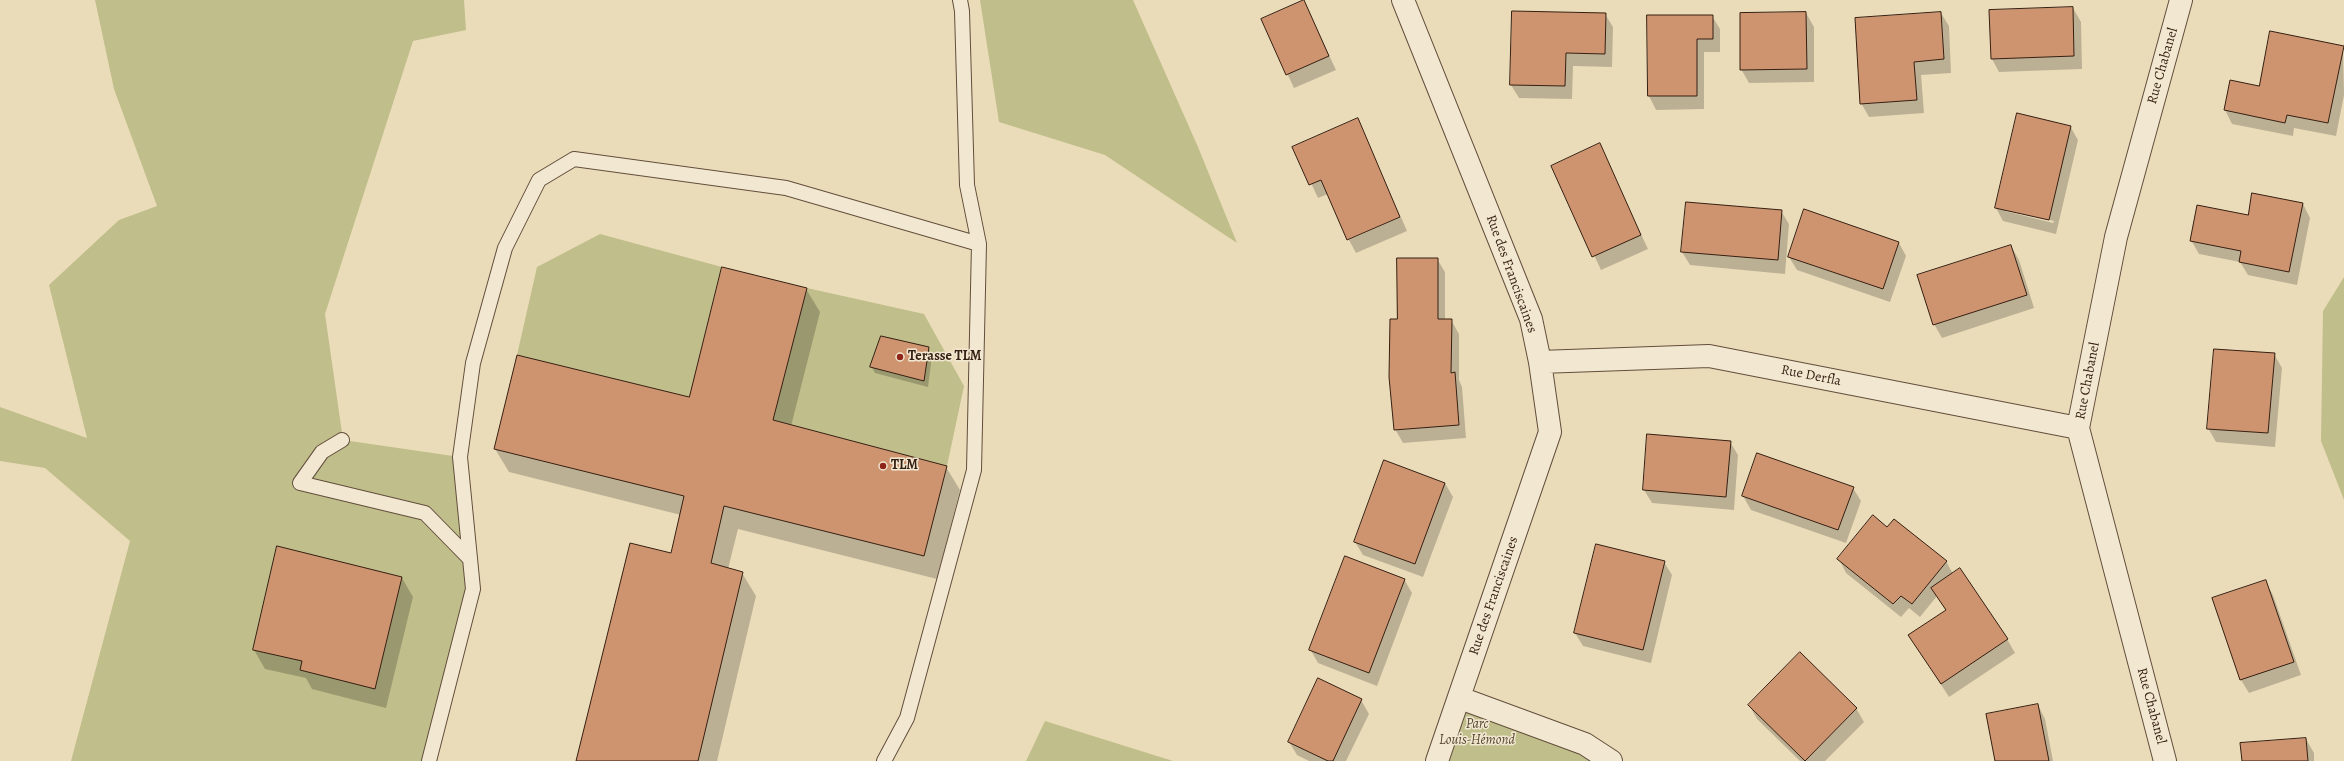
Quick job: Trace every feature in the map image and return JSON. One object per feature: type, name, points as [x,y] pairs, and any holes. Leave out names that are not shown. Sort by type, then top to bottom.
[{"type":"street","name":"Rue des Franciscaines","points":[[1403,0],[1531,319],[1540,362],[1550,432],[1460,698],[1436,761]]},
{"type":"street","name":"Rue Chabanel","points":[[2165,761],[2078,428],[2116,237],[2182,0]]},
{"type":"street","name":"Rue Derfla","points":[[1540,362],[1709,356],[2078,428]]},
{"type":"street","points":[[1460,698],[1585,744],[1611,761]]},
{"type":"lane","points":[[884,761],[906,718],[974,470],[979,244],[967,185],[962,11],[960,0]]},
{"type":"lane","points":[[429,761],[473,589],[460,457],[473,363],[505,248],[539,180],[574,158],[786,188],[979,244]]},
{"type":"lane","points":[[342,440],[322,452],[300,483],[425,514],[470,559]]},
{"type":"green space","points":[[95,0],[464,0],[466,30],[413,41],[325,314],[343,440],[460,457],[473,589],[429,761],[71,761],[130,541],[45,468],[0,461],[0,407],[87,438],[49,285],[119,220],[157,206],[114,89]]},
{"type":"green space","points":[[980,0],[1133,0],[1198,147],[1237,243],[1105,155],[999,122]]},
{"type":"green space","points":[[600,234],[722,267],[689,397],[517,355],[537,267]]},
{"type":"green space","points":[[2344,277],[2344,500],[2321,441],[2323,311]]},
{"type":"green space","points":[[807,288],[924,314],[964,386],[947,466],[773,420]]},
{"type":"green space","name":"Parc Louis-Hémond","points":[[1460,698],[1611,761],[1437,761]]},
{"type":"green space","points":[[1045,721],[1173,761],[1026,761]]},
{"type":"building","points":[[1304,0],[1329,56],[1286,75],[1261,19]]},
{"type":"building","points":[[2073,7],[2074,56],[1991,59],[1989,10]]},
{"type":"building","points":[[1512,11],[1606,13],[1605,54],[1566,53],[1565,86],[1510,85]]},
{"type":"building","points":[[1806,12],[1807,69],[1740,70],[1740,13]]},
{"type":"building","points":[[1941,12],[1944,59],[1914,62],[1917,100],[1860,104],[1855,18]]},
{"type":"building","points":[[1647,15],[1713,15],[1713,39],[1697,39],[1697,96],[1648,96]]},
{"type":"building","points":[[2270,31],[2344,46],[2328,123],[2287,115],[2285,123],[2224,110],[2230,80],[2259,86]]},
{"type":"building","points":[[2017,113],[2071,126],[2049,220],[1995,208]]},
{"type":"building","points":[[1358,118],[1400,217],[1347,240],[1321,180],[1309,185],[1292,147]]},
{"type":"building","points":[[1600,143],[1641,235],[1592,257],[1551,166]]},
{"type":"building","points":[[2252,193],[2303,203],[2289,272],[2239,262],[2241,251],[2190,241],[2197,205],[2248,215]]},
{"type":"building","points":[[1686,202],[1782,210],[1778,260],[1681,252]]},
{"type":"building","points":[[1804,209],[1899,242],[1883,289],[1788,257]]},
{"type":"building","points":[[2011,245],[2027,295],[1933,325],[1917,275]]},
{"type":"building","points":[[1397,258],[1438,258],[1438,319],[1452,319],[1451,373],[1455,372],[1459,425],[1394,430],[1389,377],[1390,319],[1397,319]]},
{"type":"building","points":[[722,267],[807,288],[773,420],[947,466],[924,556],[724,506],[711,563],[743,572],[698,761],[576,761],[630,543],[671,553],[684,496],[494,449],[517,355],[689,397]]},
{"type":"building","name":"Terasse TLM","points":[[881,336],[929,347],[924,381],[870,367]]},
{"type":"building","points":[[2214,349],[2275,353],[2268,433],[2207,429]]},
{"type":"building","points":[[1647,434],[1731,441],[1726,497],[1643,490]]},
{"type":"building","points":[[1757,453],[1854,487],[1838,530],[1742,496]]},
{"type":"building","points":[[1384,460],[1445,483],[1415,564],[1354,542]]},
{"type":"building","points":[[1873,515],[1887,527],[1894,519],[1947,561],[1912,604],[1901,596],[1893,604],[1837,559]]},
{"type":"building","points":[[1596,544],[1665,561],[1643,650],[1574,633]]},
{"type":"building","points":[[277,546],[402,577],[375,689],[300,670],[302,661],[253,650]]},
{"type":"building","points":[[1345,556],[1405,579],[1369,673],[1309,650]]},
{"type":"building","points":[[1960,568],[2008,639],[1941,684],[1908,635],[1946,610],[1931,588]]},
{"type":"building","points":[[2266,580],[2294,662],[2240,680],[2212,598]]},
{"type":"building","points":[[1800,652],[1857,708],[1805,761],[1748,705]]},
{"type":"building","points":[[1318,678],[1362,699],[1333,761],[1328,761],[1288,742]]},
{"type":"building","points":[[2038,704],[2049,761],[1995,761],[1986,714]]},
{"type":"building","points":[[2306,738],[2308,761],[2242,761],[2240,743]]},
{"type":"place","name":"Terasse TLM","points":[[900,357]]},
{"type":"place","name":"TLM","points":[[883,466]]}]
